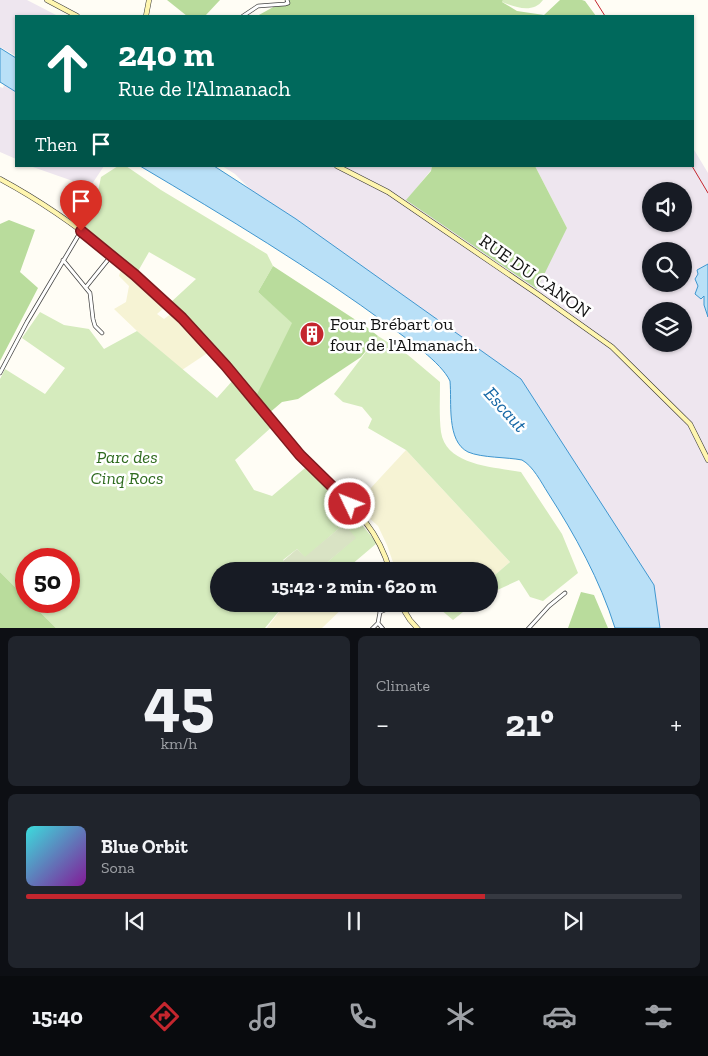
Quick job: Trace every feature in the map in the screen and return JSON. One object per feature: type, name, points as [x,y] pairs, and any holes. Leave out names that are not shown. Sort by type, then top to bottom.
[{"type":"main road","points":[[47,0],[75,15]]},
{"type":"main road","points":[[146,15],[149,0]]},
{"type":"main road","name":"RUE DU CANON","points":[[339,167],[388,192],[612,347],[690,424],[708,460]]},
{"type":"main road","points":[[0,179],[46,206],[81,231],[135,275],[182,318],[226,366],[300,455],[364,519],[379,541],[387,562]]},
{"type":"main road","points":[[405,612],[418,628]]},
{"type":"street","points":[[244,15],[258,6],[286,4],[288,3],[287,0]]},
{"type":"street","points":[[0,373],[27,322],[81,231]]},
{"type":"street","points":[[86,288],[111,256]]},
{"type":"street","points":[[63,260],[90,293],[95,326],[102,333]]},
{"type":"street","points":[[528,628],[548,606],[565,593]]},
{"type":"street","points":[[372,628],[378,623],[380,612]]},
{"type":"street","points":[[378,623],[383,628]]},
{"type":"shaded area","points":[[0,0],[27,0],[56,15],[15,15],[15,55],[0,47]]},
{"type":"shaded area","points":[[4,85],[15,91],[15,159],[0,152],[0,87],[3,88]]},
{"type":"shaded area","points":[[694,150],[708,173],[708,628],[660,628],[654,585],[520,379],[296,219],[253,192],[235,174],[224,167],[432,167],[407,200],[567,228],[536,167],[694,167]]},
{"type":"shaded area","points":[[33,167],[103,167],[90,187]]},
{"type":"shaded area","points":[[121,269],[166,306],[157,314],[164,319],[172,313],[209,352],[182,370],[137,331],[114,309],[126,302],[129,286],[119,276]]},
{"type":"shaded area","points":[[406,450],[510,562],[498,572],[498,562],[393,562],[378,526],[355,505]]},
{"type":"shaded area","points":[[279,612],[339,612],[322,628],[267,628]]},
{"type":"green space","points":[[167,0],[220,0],[206,15],[186,15]]},
{"type":"green space","points":[[288,0],[503,0],[502,2],[517,11],[544,15],[259,15],[277,5],[288,3]]},
{"type":"green space","points":[[503,0],[543,0],[534,7],[524,8],[512,6],[502,2]]},
{"type":"green space","points":[[560,0],[585,1],[595,15],[544,15]]},
{"type":"green space","points":[[116,167],[127,167],[161,190],[267,254],[273,266],[258,292],[293,323],[254,400],[170,303],[196,279],[149,252],[137,273],[82,224],[76,221],[97,196],[101,177]]},
{"type":"green space","points":[[432,167],[536,167],[567,228],[537,289],[406,200],[431,171]]},
{"type":"green space","points":[[9,220],[35,230],[20,272],[38,288],[0,361],[0,224]]},
{"type":"green space","points":[[273,266],[378,336],[361,357],[298,399],[282,402],[268,414],[254,400],[292,323],[258,292]]},
{"type":"green space","name":"Parc des Cinq Rocs","points":[[40,312],[64,325],[89,329],[104,349],[137,331],[217,398],[234,379],[274,425],[235,460],[254,490],[272,496],[305,468],[348,508],[377,543],[355,562],[327,562],[355,538],[344,524],[305,558],[297,549],[283,560],[285,562],[210,562],[210,612],[278,612],[265,628],[56,628],[41,613],[80,613],[80,548],[15,548],[15,587],[0,572],[0,379],[5,369],[45,394],[65,368],[22,338]]},
{"type":"green space","points":[[378,336],[408,355],[440,382],[441,432],[445,443],[452,452],[473,463],[521,472],[562,534],[578,573],[543,601],[530,597],[519,580],[498,590],[498,572],[510,562],[406,450],[368,428],[372,419],[362,407],[343,402],[334,394]]},
{"type":"green space","points":[[344,524],[356,538],[328,562],[283,561],[297,549],[305,557]]},
{"type":"green space","points":[[0,572],[15,587],[15,613],[41,613],[56,628],[0,628]]},
{"type":"green space","points":[[581,592],[594,595],[608,628],[568,628]]},
{"type":"green space","points":[[444,612],[463,612],[453,620]]},
{"type":"water","points":[[0,48],[15,57],[15,91],[0,82]]},
{"type":"water","name":"Escaut","points":[[142,167],[216,167],[296,219],[521,379],[654,585],[660,628],[615,628],[602,593],[577,542],[540,479],[526,463],[522,460],[474,454],[461,447],[453,430],[450,381],[432,359],[361,305],[236,224]]},
{"type":"water","points":[[708,264],[708,317],[704,305],[704,296],[701,299],[695,294],[698,286],[695,279],[698,274],[697,270]]},
{"type":"railway","points":[[595,0],[604,15]]},
{"type":"railway","points":[[693,167],[708,193]]},
{"type":"place","name":"Four Brébart ou four de l'Almanach.","points":[[312,334]]},
{"type":"route","points":[[81,231],[156,293],[182,318],[226,366],[300,455],[350,504]]}]
